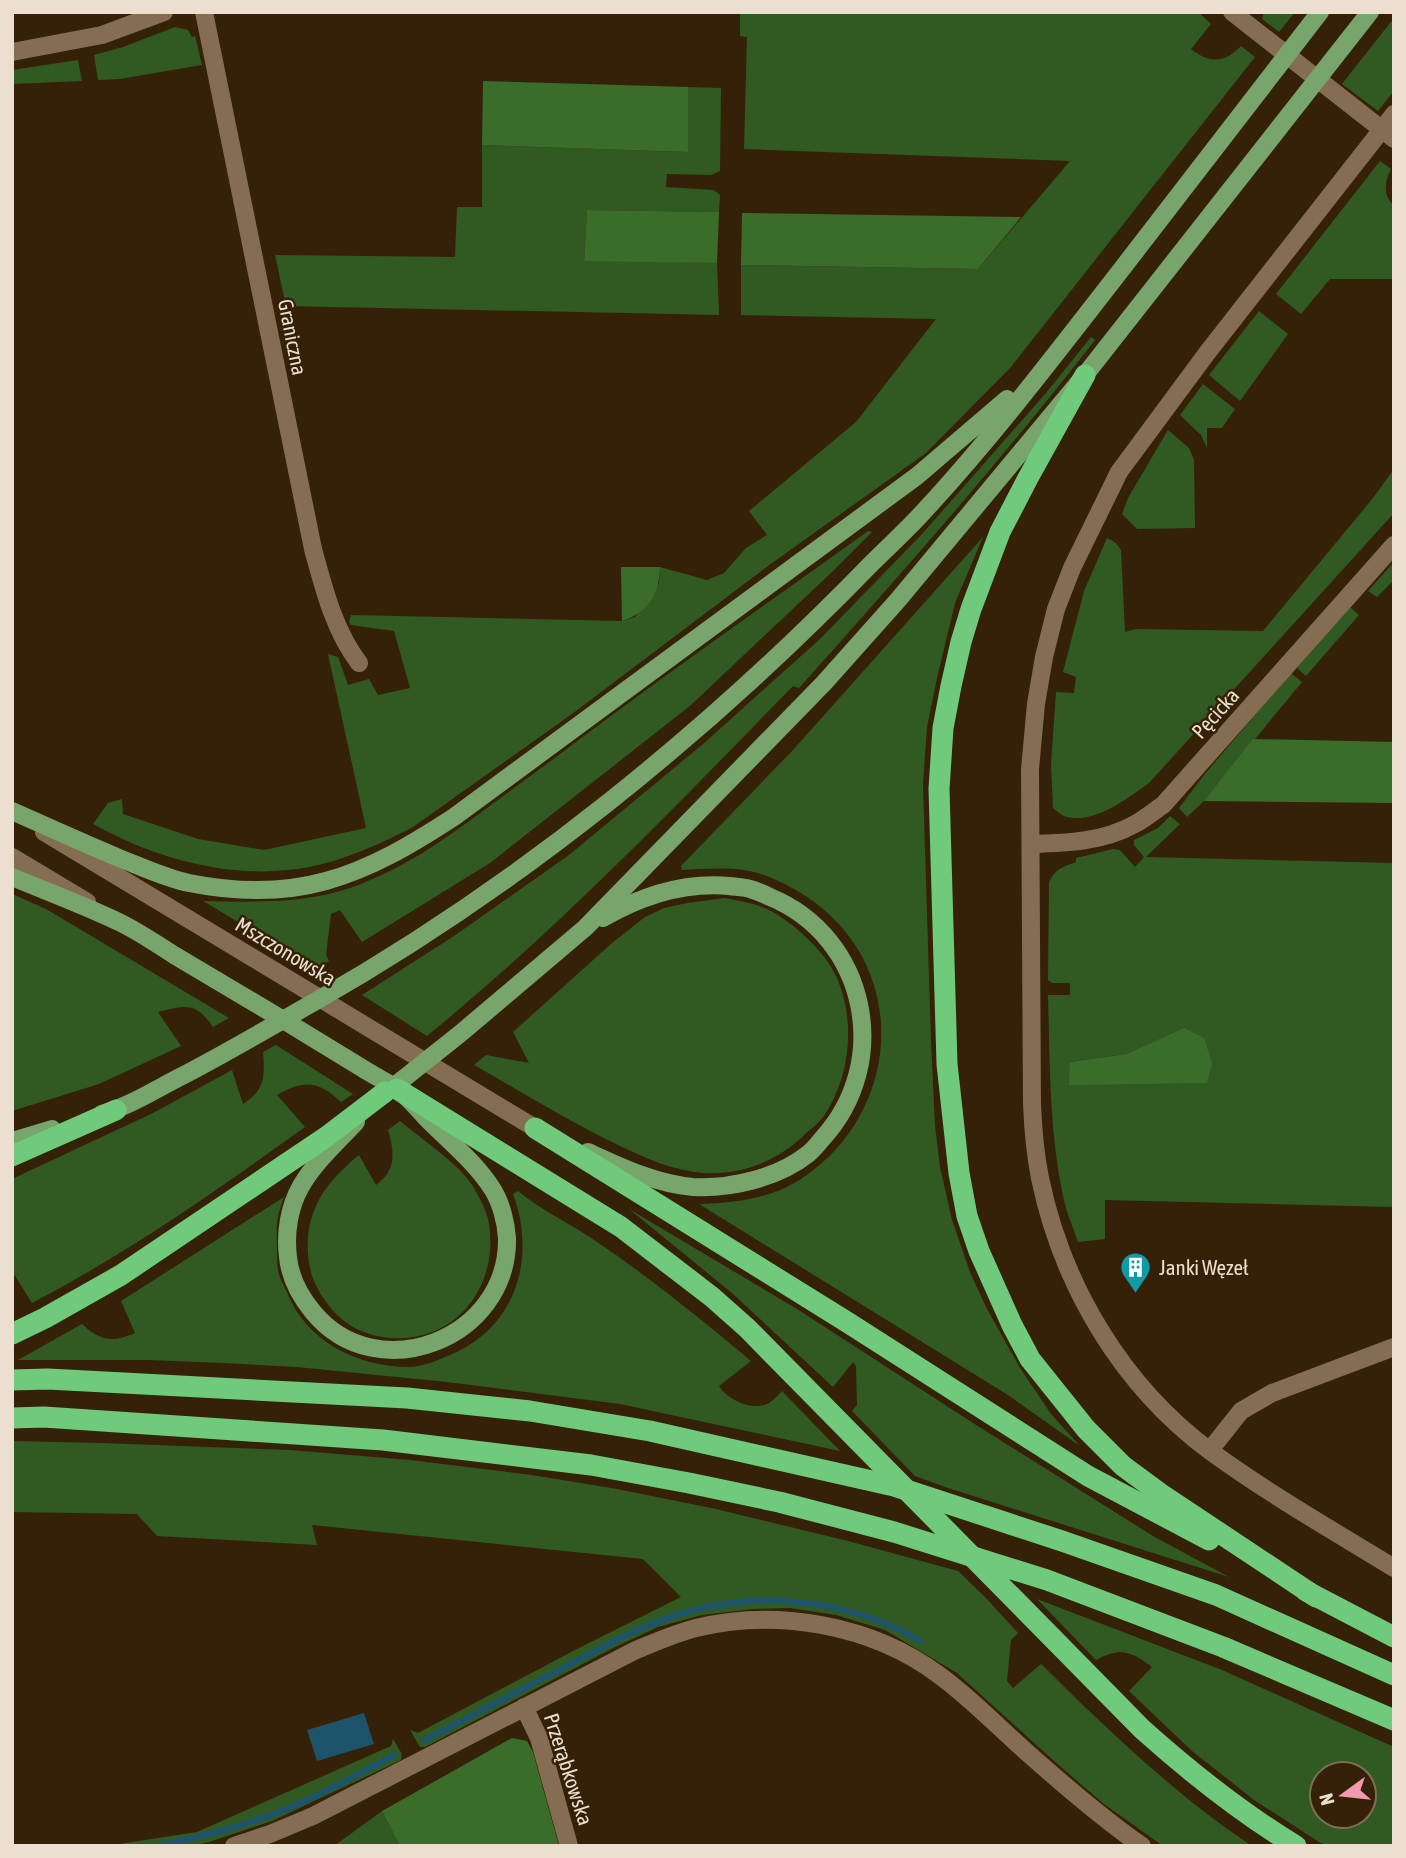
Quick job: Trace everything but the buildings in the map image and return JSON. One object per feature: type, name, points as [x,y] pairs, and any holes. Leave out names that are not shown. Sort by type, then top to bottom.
[{"type":"highway","points":[[1085,375],[1000,532],[961,642],[943,728],[939,789],[947,1064],[958,1173],[967,1216],[979,1251],[1007,1315],[1030,1359],[1086,1429],[1123,1466],[1161,1494],[1316,1597]]},
{"type":"highway","points":[[12,1334],[121,1275],[332,1139],[391,1091],[621,1227],[712,1297],[747,1328],[1104,1692],[1178,1762],[1253,1818],[1296,1846]]},
{"type":"highway","points":[[12,1156],[116,1110]]},
{"type":"highway","points":[[535,1128],[859,1329],[1088,1476],[1394,1637]]},
{"type":"highway","points":[[12,1380],[48,1379],[407,1398],[530,1411],[650,1431],[894,1486],[1023,1528],[1216,1595],[1394,1675]]},
{"type":"highway","points":[[12,1418],[44,1417],[383,1440],[591,1465],[766,1499],[894,1532],[1047,1580],[1223,1647],[1394,1720]]},
{"type":"main road","points":[[12,1141],[116,1110],[211,1061],[362,975],[428,933],[552,845],[709,719],[792,645],[924,512],[1055,355],[1320,12]]},
{"type":"main road","points":[[391,1091],[585,928],[833,673],[898,600],[1085,375],[1370,12]]},
{"type":"main road","points":[[12,812],[156,873],[189,883],[265,890],[301,886],[326,881],[384,859],[454,817],[917,476],[985,420],[1055,355]]},
{"type":"main road","points":[[12,877],[122,924],[391,1091],[479,1171],[494,1191],[502,1212],[507,1238],[504,1264],[497,1285],[484,1307],[454,1334],[414,1349],[397,1351],[352,1343],[317,1318],[301,1297],[289,1269],[287,1246],[290,1211],[300,1187],[332,1139]]},
{"type":"main road","points":[[535,1128],[611,1163],[665,1183],[693,1187],[751,1181],[777,1172],[807,1154],[835,1124],[854,1088],[863,1058],[863,1025],[856,989],[841,956],[821,930],[784,903],[748,888],[711,884],[681,887],[650,895],[585,928]]},
{"type":"street","points":[[12,52],[102,36],[164,12]]},
{"type":"street","name":"Graniczna","points":[[204,12],[313,549],[340,631],[348,649],[359,663]]},
{"type":"street","points":[[1232,12],[1394,139]]},
{"type":"street","points":[[1394,114],[1119,472],[1096,515],[1056,609],[1036,704],[1030,769],[1034,1143],[1040,1179],[1062,1254],[1080,1295],[1126,1368],[1180,1426],[1210,1450],[1280,1497],[1394,1568]]},
{"type":"street","name":"Pęcicka","points":[[1031,844],[1067,843],[1111,834],[1136,824],[1163,804],[1394,545]]},
{"type":"street","name":"Mszczonowska","points":[[12,812],[535,1128]]},
{"type":"street","points":[[12,857],[122,924]]},
{"type":"street","points":[[1210,1450],[1241,1411],[1255,1402],[1280,1389],[1394,1347]]},
{"type":"street","points":[[234,1846],[313,1816],[636,1650],[672,1635],[743,1621],[779,1620],[845,1630],[890,1647],[938,1673],[1030,1756],[1142,1846]]},
{"type":"street","name":"Przerąbkowska","points":[[524,1707],[539,1738],[569,1846]]},
{"type":"green space","points":[[740,12],[1198,12],[1211,24],[1191,49],[1217,60],[1229,56],[1241,46],[1255,57],[1010,368],[926,453],[772,563],[576,711],[413,827],[362,851],[322,864],[281,871],[253,871],[225,869],[170,857],[118,837],[93,824],[108,803],[122,799],[123,814],[198,839],[264,850],[366,828],[328,654],[338,657],[348,685],[369,679],[378,695],[410,688],[394,631],[351,625],[351,615],[622,621],[635,617],[659,583],[660,567],[707,580],[724,573],[746,548],[767,535],[749,511],[856,422],[936,319],[741,315],[741,265],[978,269],[1070,161],[744,149],[747,37],[740,36]]},
{"type":"green space","points":[[1264,12],[1295,12],[1279,32],[1262,19]]},
{"type":"green space","points":[[1394,18],[1394,91],[1378,111],[1342,84]]},
{"type":"green space","points":[[175,27],[188,30],[192,37],[195,36],[202,65],[120,79],[98,80],[94,55]]},
{"type":"green space","points":[[78,60],[82,81],[12,84],[12,70]]},
{"type":"green space","points":[[483,81],[688,87],[688,152],[482,145]]},
{"type":"green space","points":[[688,87],[721,88],[720,171],[711,175],[667,174],[666,187],[714,190],[720,195],[719,212],[587,210],[584,260],[717,263],[719,315],[286,306],[275,255],[455,257],[457,207],[482,207],[482,145],[688,152]]},
{"type":"green space","points":[[1380,161],[1391,169],[1386,189],[1394,206],[1394,279],[1330,279],[1301,314],[1276,294]]},
{"type":"green space","points":[[587,210],[719,212],[717,263],[584,261]]},
{"type":"green space","points":[[742,213],[1021,217],[978,269],[741,265]]},
{"type":"green space","points":[[1259,311],[1288,334],[1240,401],[1209,375]]},
{"type":"green space","points":[[1091,337],[1095,340],[1024,429],[799,688],[793,686],[615,866],[523,953],[427,1036],[362,995],[454,936],[569,855],[703,744],[820,639],[923,533],[1046,393]]},
{"type":"green space","points":[[1203,384],[1235,409],[1222,428],[1207,428],[1207,448],[1201,435],[1180,415]]},
{"type":"green space","points":[[1168,430],[1189,448],[1194,460],[1195,528],[1137,529],[1122,514],[1128,498]]},
{"type":"green space","points":[[1394,469],[1394,513],[1149,783],[1111,808],[1089,817],[1067,817],[1053,808],[1051,764],[1056,692],[1074,693],[1076,677],[1063,672],[1084,591],[1107,538],[1121,550],[1125,632],[1136,629],[1263,631]]},
{"type":"green space","points":[[868,531],[872,532],[691,705],[490,863],[362,942],[340,910],[331,914],[326,955],[329,961],[316,968],[203,901],[277,901],[314,897],[369,881],[406,863],[458,829]]},
{"type":"green space","points":[[983,537],[955,603],[927,727],[923,785],[935,1126],[940,1167],[952,1220],[970,1272],[1020,1368],[1051,1414],[1080,1446],[1008,1395],[699,1204],[738,1201],[777,1191],[801,1179],[835,1150],[860,1116],[875,1077],[881,1037],[877,997],[863,959],[839,924],[804,895],[767,876],[731,869],[682,870],[681,866],[793,750]]},
{"type":"green space","points":[[1394,562],[1394,580],[1377,597],[1368,591]]},
{"type":"green space","points":[[621,567],[660,567],[651,601],[639,613],[622,621]]},
{"type":"green space","points":[[1350,607],[1359,615],[1306,676],[1297,668]]},
{"type":"green space","points":[[1291,673],[1302,682],[1204,801],[1187,817],[1179,808]]},
{"type":"green space","points":[[1253,739],[1394,742],[1394,803],[1204,801]]},
{"type":"green space","points":[[1170,816],[1180,824],[1146,857],[1394,863],[1394,1207],[1105,1200],[1105,1239],[1078,1242],[1063,1196],[1053,1121],[1048,995],[1070,995],[1070,983],[1052,983],[1048,980],[1049,883],[1056,872],[1076,862],[1076,858],[1113,849],[1120,850],[1135,867],[1144,857],[1134,845],[1134,840],[1158,828]],"holes":[[[1185,1028],[1070,1085],[1070,1062],[1126,1054]]]},
{"type":"green space","points":[[12,894],[46,909],[229,1018],[213,1027],[196,1009],[183,1007],[158,1012],[181,1046],[99,1084],[12,1111]]},
{"type":"green space","points":[[725,898],[767,909],[797,929],[817,948],[832,968],[847,1013],[845,1067],[833,1101],[822,1119],[780,1154],[731,1172],[704,1173],[671,1167],[599,1136],[474,1065],[486,1055],[529,1063],[513,1032],[612,943],[645,917],[664,908]]},
{"type":"green space","points":[[1184,1028],[1204,1038],[1212,1063],[1207,1083],[1069,1085],[1070,1062],[1126,1054]]},
{"type":"green space","points":[[276,1045],[353,1094],[341,1102],[318,1086],[303,1085],[277,1095],[305,1127],[137,1242],[32,1303],[12,1271],[12,1179],[153,1113],[232,1070],[243,1104],[260,1088],[264,1069],[263,1052]]},
{"type":"green space","points":[[400,1121],[449,1160],[472,1185],[488,1219],[490,1247],[487,1269],[479,1289],[468,1306],[453,1321],[434,1331],[413,1337],[390,1338],[357,1329],[342,1320],[330,1307],[312,1276],[308,1238],[314,1210],[320,1198],[337,1176],[359,1155],[376,1185],[383,1180],[390,1168],[393,1154],[388,1130]]},
{"type":"green space","points":[[518,1191],[639,1272],[751,1361],[719,1386],[728,1396],[741,1403],[756,1406],[769,1403],[782,1391],[840,1451],[620,1404],[447,1382],[297,1367],[224,1363],[18,1360],[82,1324],[107,1339],[135,1333],[121,1301],[284,1197],[277,1225],[278,1270],[295,1308],[306,1324],[335,1348],[371,1362],[409,1367],[430,1363],[473,1343],[491,1327],[505,1309],[521,1266],[523,1242],[513,1194]]},
{"type":"green space","points":[[629,1209],[797,1309],[1153,1536],[1229,1577],[915,1476],[852,1411],[857,1405],[856,1366],[853,1362],[833,1387],[732,1293]]},
{"type":"green space","points":[[12,1441],[290,1450],[410,1460],[532,1475],[716,1509],[958,1571],[1018,1633],[1011,1640],[1007,1681],[1013,1688],[1041,1664],[1168,1783],[1252,1846],[1163,1846],[1104,1804],[957,1673],[885,1630],[836,1615],[790,1608],[702,1615],[658,1627],[425,1747],[420,1747],[410,1730],[418,1733],[681,1597],[643,1559],[312,1525],[317,1545],[157,1536],[137,1514],[12,1512]]},
{"type":"green space","points":[[1037,1599],[1222,1670],[1394,1747],[1394,1846],[1326,1846],[1254,1800],[1192,1751],[1129,1691],[1152,1667],[1132,1654],[1119,1652],[1096,1660]]},
{"type":"green space","points":[[512,1738],[527,1741],[533,1752],[559,1846],[400,1846],[382,1811]]},
{"type":"green space","points":[[393,1739],[402,1754],[401,1760],[272,1821],[193,1846],[106,1846],[197,1832],[391,1746]]},
{"type":"green space","points":[[382,1811],[400,1846],[334,1846]]},
{"type":"water","points":[[364,1713],[374,1744],[317,1761],[307,1730]]},
{"type":"waterway","points":[[425,1740],[624,1636],[673,1616],[719,1605],[778,1601],[838,1608],[894,1627],[921,1641]]},
{"type":"waterway","points":[[155,1846],[224,1830],[291,1807],[394,1755]]},
{"type":"place","name":"Janki Węzeł","points":[[1136,1294]]}]
